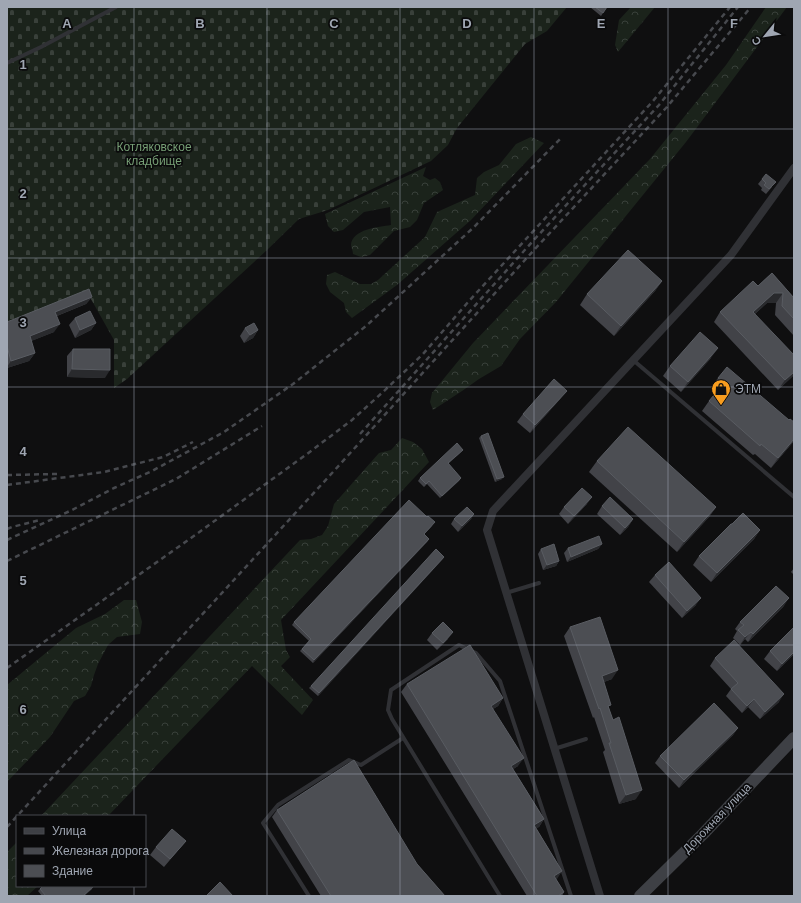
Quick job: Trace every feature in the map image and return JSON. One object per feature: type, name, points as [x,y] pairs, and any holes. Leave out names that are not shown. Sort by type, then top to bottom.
[{"type":"main road","name":"Дорожная улица","points":[[640,896],[703,834],[794,738]]},
{"type":"street","points":[[600,896],[487,530],[493,511],[731,255],[794,168]]},
{"type":"lane","points":[[7,64],[116,7]]},
{"type":"lane","points":[[633,360],[794,497]]},
{"type":"lane","points":[[506,593],[539,583]]},
{"type":"lane","points":[[500,896],[392,719],[388,710],[390,690],[459,645],[476,653],[500,681],[571,896]]},
{"type":"lane","points":[[309,896],[263,823],[278,805],[349,760],[361,765],[404,738]]},
{"type":"lane","points":[[554,749],[586,739]]},
{"type":"green space","name":"Котляковское кладбище","points":[[7,7],[567,7],[547,31],[525,44],[457,128],[448,145],[431,161],[328,210],[299,219],[127,379],[114,388],[114,340],[87,292],[7,324]]},
{"type":"green space","points":[[631,7],[655,7],[618,52],[615,45],[619,20]]},
{"type":"green space","points":[[766,7],[787,7],[686,142],[556,302],[520,339],[501,366],[433,410],[430,402],[432,393],[473,343],[650,159],[726,65]]},
{"type":"green space","points":[[531,137],[544,143],[471,220],[397,285],[352,318],[346,312],[344,303],[330,292],[326,284],[327,275],[335,272],[360,284],[371,284],[378,280],[425,237],[437,212],[475,195],[477,178],[484,172],[499,165],[516,144]]},
{"type":"green space","points":[[426,167],[423,176],[430,180],[435,178],[440,182],[443,190],[424,203],[417,220],[410,227],[394,231],[370,255],[361,257],[353,254],[351,245],[353,240],[356,235],[361,232],[391,225],[390,207],[364,212],[343,230],[334,232],[328,226],[325,214]]},
{"type":"green space","points":[[402,438],[413,442],[422,449],[429,462],[281,620],[286,650],[290,657],[281,666],[313,700],[302,715],[252,666],[109,815],[42,815],[300,540],[311,539],[322,535],[328,526],[334,504],[379,453],[391,450]]},
{"type":"green space","points":[[124,600],[136,600],[142,622],[140,634],[117,637],[108,645],[98,664],[91,686],[85,696],[74,701],[50,737],[7,782],[7,685],[76,628],[105,614]]},
{"type":"green space","points":[[16,843],[16,887],[37,887],[27,896],[7,896],[7,852]]},
{"type":"building","points":[[595,7],[607,7],[603,13]]},
{"type":"building","points":[[766,174],[776,182],[769,189],[764,185],[766,183],[762,179]]},
{"type":"building","points":[[628,250],[662,281],[621,326],[587,294]]},
{"type":"building","points":[[772,273],[794,298],[794,319],[782,306],[783,293],[774,293],[753,312],[794,355],[794,372],[785,380],[720,312],[753,281],[758,286]]},
{"type":"building","points":[[89,289],[92,297],[55,312],[60,324],[30,336],[35,353],[11,361],[7,346],[7,322]]},
{"type":"building","points":[[90,311],[96,323],[80,330],[75,318]]},
{"type":"building","points":[[254,323],[258,330],[250,335],[245,328]]},
{"type":"building","points":[[700,332],[718,348],[688,382],[670,366]]},
{"type":"building","points":[[73,349],[110,349],[110,370],[72,369]]},
{"type":"building","points":[[727,367],[789,420],[790,419],[794,422],[794,439],[778,458],[761,444],[760,446],[709,401],[724,383],[718,378]]},
{"type":"building","points":[[554,379],[567,391],[535,425],[523,414]]},
{"type":"building","points":[[628,427],[716,507],[684,542],[597,461]]},
{"type":"building","points":[[488,433],[504,477],[497,479],[481,436]]},
{"type":"building","points":[[457,443],[463,450],[448,463],[461,478],[442,496],[429,481],[426,484],[420,478]]},
{"type":"building","points":[[582,488],[592,497],[574,516],[564,507]]},
{"type":"building","points":[[610,497],[633,519],[625,528],[602,506]]},
{"type":"building","points":[[409,500],[427,517],[428,516],[435,522],[424,534],[429,539],[314,660],[302,649],[311,639],[294,622]]},
{"type":"building","points":[[467,507],[474,514],[462,526],[454,519]]},
{"type":"building","points":[[743,513],[760,530],[717,573],[699,556]]},
{"type":"building","points":[[599,536],[602,544],[571,557],[568,548]]},
{"type":"building","points":[[554,544],[559,561],[547,565],[541,549]]},
{"type":"building","points":[[436,549],[444,557],[319,693],[311,686]]},
{"type":"building","points":[[669,562],[701,598],[687,611],[655,575]]},
{"type":"building","points":[[776,586],[789,598],[753,634],[751,632],[745,637],[738,630],[744,625],[740,622]]},
{"type":"building","points":[[600,617],[618,670],[602,676],[611,705],[608,706],[613,720],[619,717],[642,790],[626,795],[609,743],[611,743],[600,708],[599,709],[570,627]]},
{"type":"building","points":[[443,622],[453,632],[443,643],[432,633]]},
{"type":"building","points":[[794,627],[794,652],[782,664],[770,651]]},
{"type":"building","points":[[734,640],[784,694],[765,712],[754,699],[747,706],[731,689],[738,683],[715,658]]},
{"type":"building","points":[[470,645],[503,698],[491,706],[524,758],[511,766],[544,819],[534,825],[562,871],[554,876],[564,892],[558,896],[537,896],[407,684]]},
{"type":"building","points":[[714,703],[738,728],[684,780],[660,756]]},
{"type":"building","points":[[354,760],[417,864],[445,896],[331,896],[277,810]]},
{"type":"building","points":[[172,829],[186,841],[170,859],[156,847]]},
{"type":"building","points":[[220,882],[233,896],[206,896]]},
{"type":"building","points":[[42,887],[93,887],[83,896],[46,896],[40,889]]},
{"type":"railway","points":[[7,668],[307,454],[352,420],[383,392],[423,354],[469,301],[653,101],[730,7]]},
{"type":"railway","points":[[360,434],[532,242],[659,105],[738,7]]},
{"type":"railway","points":[[18,815],[333,472],[534,250],[666,108],[751,7]]},
{"type":"railway","points":[[7,540],[152,471],[224,432],[293,384],[366,326],[474,227],[562,137]]},
{"type":"railway","points":[[7,561],[176,479],[262,426]]},
{"type":"railway","points":[[7,485],[104,472],[163,457],[193,442]]},
{"type":"railway","points":[[7,475],[57,474]]},
{"type":"railway","points":[[7,529],[40,520]]},
{"type":"railway","points":[[7,827],[16,817]]},
{"type":"place","name":"ЭТМ","points":[[721,406]]}]
